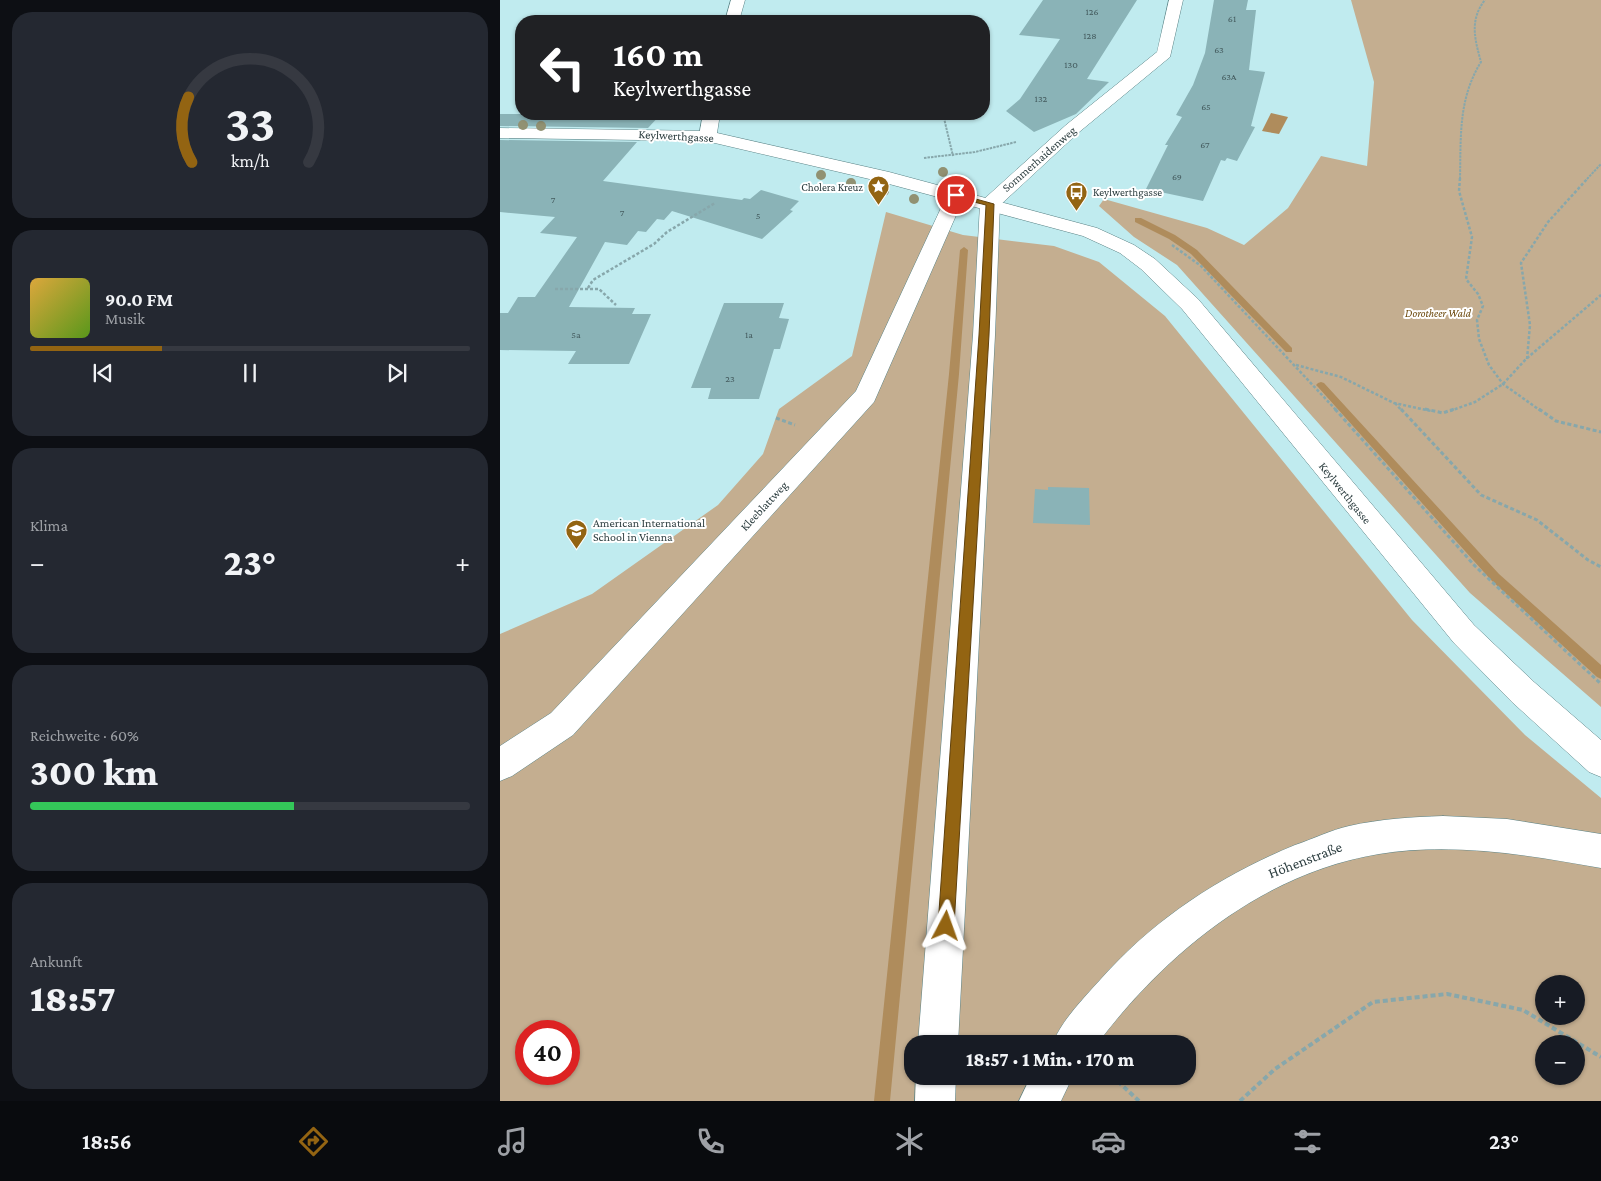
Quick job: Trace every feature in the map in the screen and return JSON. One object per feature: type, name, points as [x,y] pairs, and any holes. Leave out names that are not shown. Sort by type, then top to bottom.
[{"type":"street","points":[[734,15],[738,0]]},
{"type":"street","name":"Sommerhaidenweg","points":[[990,204],[1072,129],[1164,54],[1176,0]]},
{"type":"street","points":[[708,136],[711,120]]},
{"type":"street","name":"Keylwerthgasse","points":[[500,132],[708,136],[866,172],[1069,225],[1107,238],[1127,249],[1169,281],[1190,304],[1411,574],[1464,634],[1523,692],[1601,761]]},
{"type":"street","name":"Kleeblattweg","points":[[500,765],[562,724],[866,396],[956,195]]},
{"type":"street","points":[[939,1035],[984,335],[990,204]]},
{"type":"street","name":"Höhenstraße","points":[[1079,1035],[1122,983],[1152,952],[1198,915],[1242,886],[1294,863],[1349,843],[1430,833],[1507,836],[1601,851]]},
{"type":"street","points":[[935,1101],[936,1085]]},
{"type":"street","points":[[1039,1101],[1048,1085]]},
{"type":"path","points":[[1485,0],[1476,8],[1473,23],[1481,62],[1472,75],[1463,104],[1459,191],[1472,237],[1466,279],[1478,294],[1482,306],[1477,320],[1479,340],[1488,365],[1503,384],[1556,421],[1601,432]]},
{"type":"path","points":[[944,120],[953,156]]},
{"type":"path","points":[[866,172],[879,160],[953,156],[996,147],[1059,125],[1072,129]]},
{"type":"path","points":[[1526,360],[1530,325],[1521,263],[1548,222],[1601,164]]},
{"type":"path","points":[[588,288],[593,280],[654,244],[667,232],[715,203]]},
{"type":"path","points":[[555,289],[598,289],[616,305]]},
{"type":"path","points":[[1601,295],[1526,360],[1503,384],[1475,402],[1443,413],[1394,403],[1341,377],[1295,364],[1475,566],[1601,684]]},
{"type":"path","points":[[1394,403],[1482,495],[1537,520],[1588,560],[1601,567]]},
{"type":"path","points":[[1240,1101],[1275,1069],[1373,1002],[1447,994],[1523,1010],[1601,1057]]},
{"type":"path","points":[[1122,1085],[1139,1101]]},
{"type":"green space","name":"Dorotheer Wald","points":[[1351,0],[1601,0],[1601,707],[1470,593],[1177,265],[1134,237],[1099,206],[1104,199],[1207,228],[1244,245],[1288,208],[1321,156],[1367,166],[1374,82]]},
{"type":"green space","points":[[886,212],[963,235],[1054,246],[1099,262],[1165,316],[1412,620],[1525,735],[1601,798],[1601,1101],[500,1101],[500,634],[592,594],[718,505],[763,454],[779,409],[852,356]]},
{"type":"shaded area","points":[[1271,113],[1288,117],[1279,134],[1262,131]]},
{"type":"building","points":[[1043,0],[1137,0],[1087,79],[1109,82],[1076,114],[1034,132],[1006,111],[1020,99],[1060,39],[1019,35]]},
{"type":"building","points":[[1214,0],[1248,0],[1246,10],[1256,10],[1249,70],[1265,72],[1251,126],[1255,127],[1237,161],[1227,158],[1225,161],[1221,160],[1203,201],[1146,189],[1168,145],[1165,145],[1182,117],[1176,115],[1193,85],[1205,53]]},
{"type":"building","points":[[500,114],[515,114],[515,120],[655,120],[648,128],[500,126]]},
{"type":"building","points":[[500,140],[637,142],[603,181],[742,200],[744,198],[750,199],[761,190],[799,201],[790,210],[793,211],[762,239],[672,211],[664,220],[657,219],[646,232],[638,231],[627,245],[605,242],[569,307],[635,308],[632,314],[651,314],[629,364],[568,364],[576,351],[500,350],[500,313],[508,313],[518,297],[535,297],[577,237],[540,233],[555,217],[500,212]]},
{"type":"building","points":[[724,303],[784,303],[779,318],[789,319],[780,349],[774,349],[759,399],[708,399],[711,388],[691,388]]},
{"type":"building","points":[[1048,487],[1089,488],[1090,525],[1033,523],[1035,489],[1048,490]]},
{"type":"waterway","points":[[1138,220],[1172,237],[1194,252],[1289,350]]},
{"type":"waterway","points":[[882,1101],[954,374],[964,250]]},
{"type":"waterway","points":[[1321,385],[1495,577],[1601,673]]},
{"type":"place","name":"Cholera Kreuz","points":[[879,206]]},
{"type":"place","name":"Keylwerthgasse","points":[[1077,211]]},
{"type":"place","name":"American International School in Vienna","points":[[577,549]]},
{"type":"route","points":[[946,926],[984,335],[990,204],[956,195]]}]
